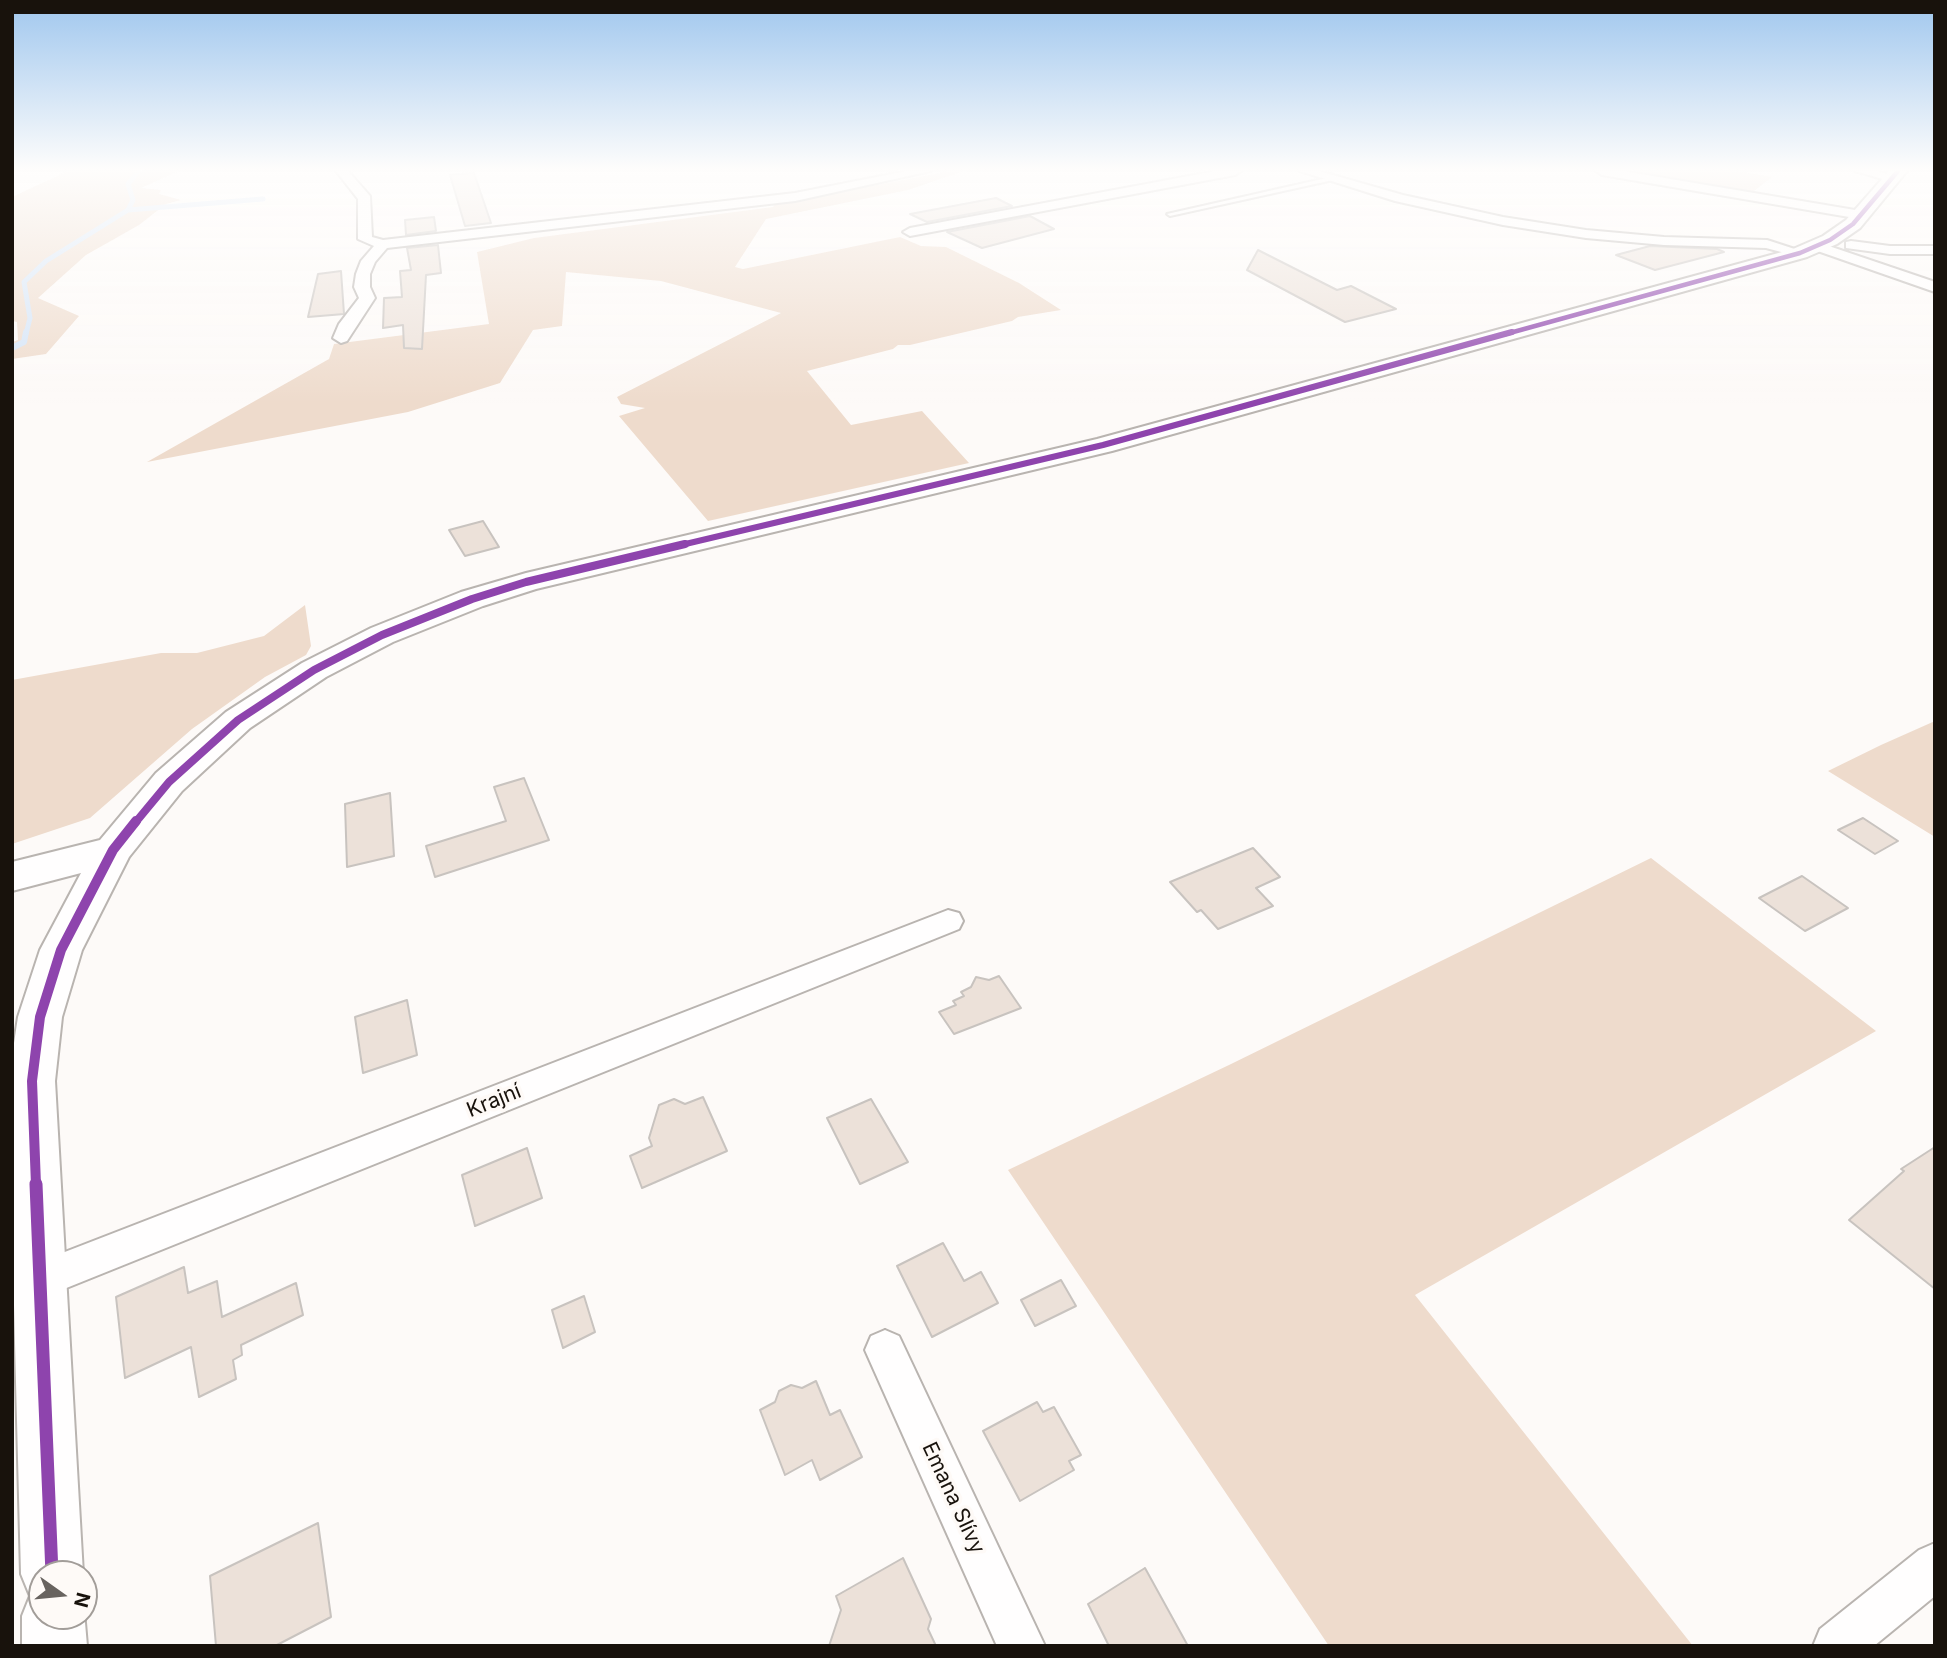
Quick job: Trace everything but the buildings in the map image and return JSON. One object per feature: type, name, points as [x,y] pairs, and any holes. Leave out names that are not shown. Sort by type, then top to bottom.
[{"type":"main road","points":[[51,1560],[32,1081],[34,1049],[43,1005],[61,950],[113,850],[140,815],[201,752],[275,693],[382,635],[472,599],[618,558],[1103,445],[1807,248]]},
{"type":"main road","points":[[12,877],[113,850]]},
{"type":"street","points":[[341,338],[347,324],[368,298],[362,287],[363,274],[368,261],[379,248]]},
{"type":"street","points":[[1823,248],[1935,287]]},
{"type":"street","points":[[1860,248],[1935,250]]},
{"type":"street","name":"Krajní","points":[[40,1280],[948,921]]},
{"type":"street","name":"Emana Slívy","points":[[885,1350],[1021,1646]]},
{"type":"street","points":[[1837,1646],[1935,1566]]},
{"type":"shaded area","points":[[12,248],[98,248],[86,255],[38,298],[79,316],[46,354],[12,359],[12,342],[18,340],[17,322],[12,321]]},
{"type":"shaded area","points":[[492,248],[747,248],[735,267],[743,269],[844,248],[949,248],[1019,283],[1061,310],[1018,317],[1012,321],[910,345],[898,345],[893,349],[807,371],[851,425],[922,411],[969,463],[708,521],[619,416],[645,408],[621,404],[617,397],[781,313],[661,281],[566,272],[562,326],[533,330],[500,383],[408,412],[147,462],[329,359],[334,344],[489,324],[477,252]]},
{"type":"shaded area","points":[[305,605],[311,646],[306,655],[265,677],[192,729],[90,818],[12,844],[12,680],[161,653],[197,653],[264,636]]},
{"type":"shaded area","points":[[1935,721],[1935,837],[1828,771],[1881,745]]},
{"type":"shaded area","points":[[1651,858],[1876,1031],[1415,1295],[1693,1646],[1329,1646],[1008,1170]]},
{"type":"waterway","points":[[26,334],[30,318],[24,282],[46,261],[66,248]]},
{"type":"waterway","points":[[12,348],[24,342],[26,332]]},
{"type":"transit line","points":[[51,1560],[32,1081],[40,1017],[61,950],[113,850],[169,782],[238,720],[314,670],[382,635],[472,599],[526,582],[1103,445],[1811,248]]}]
